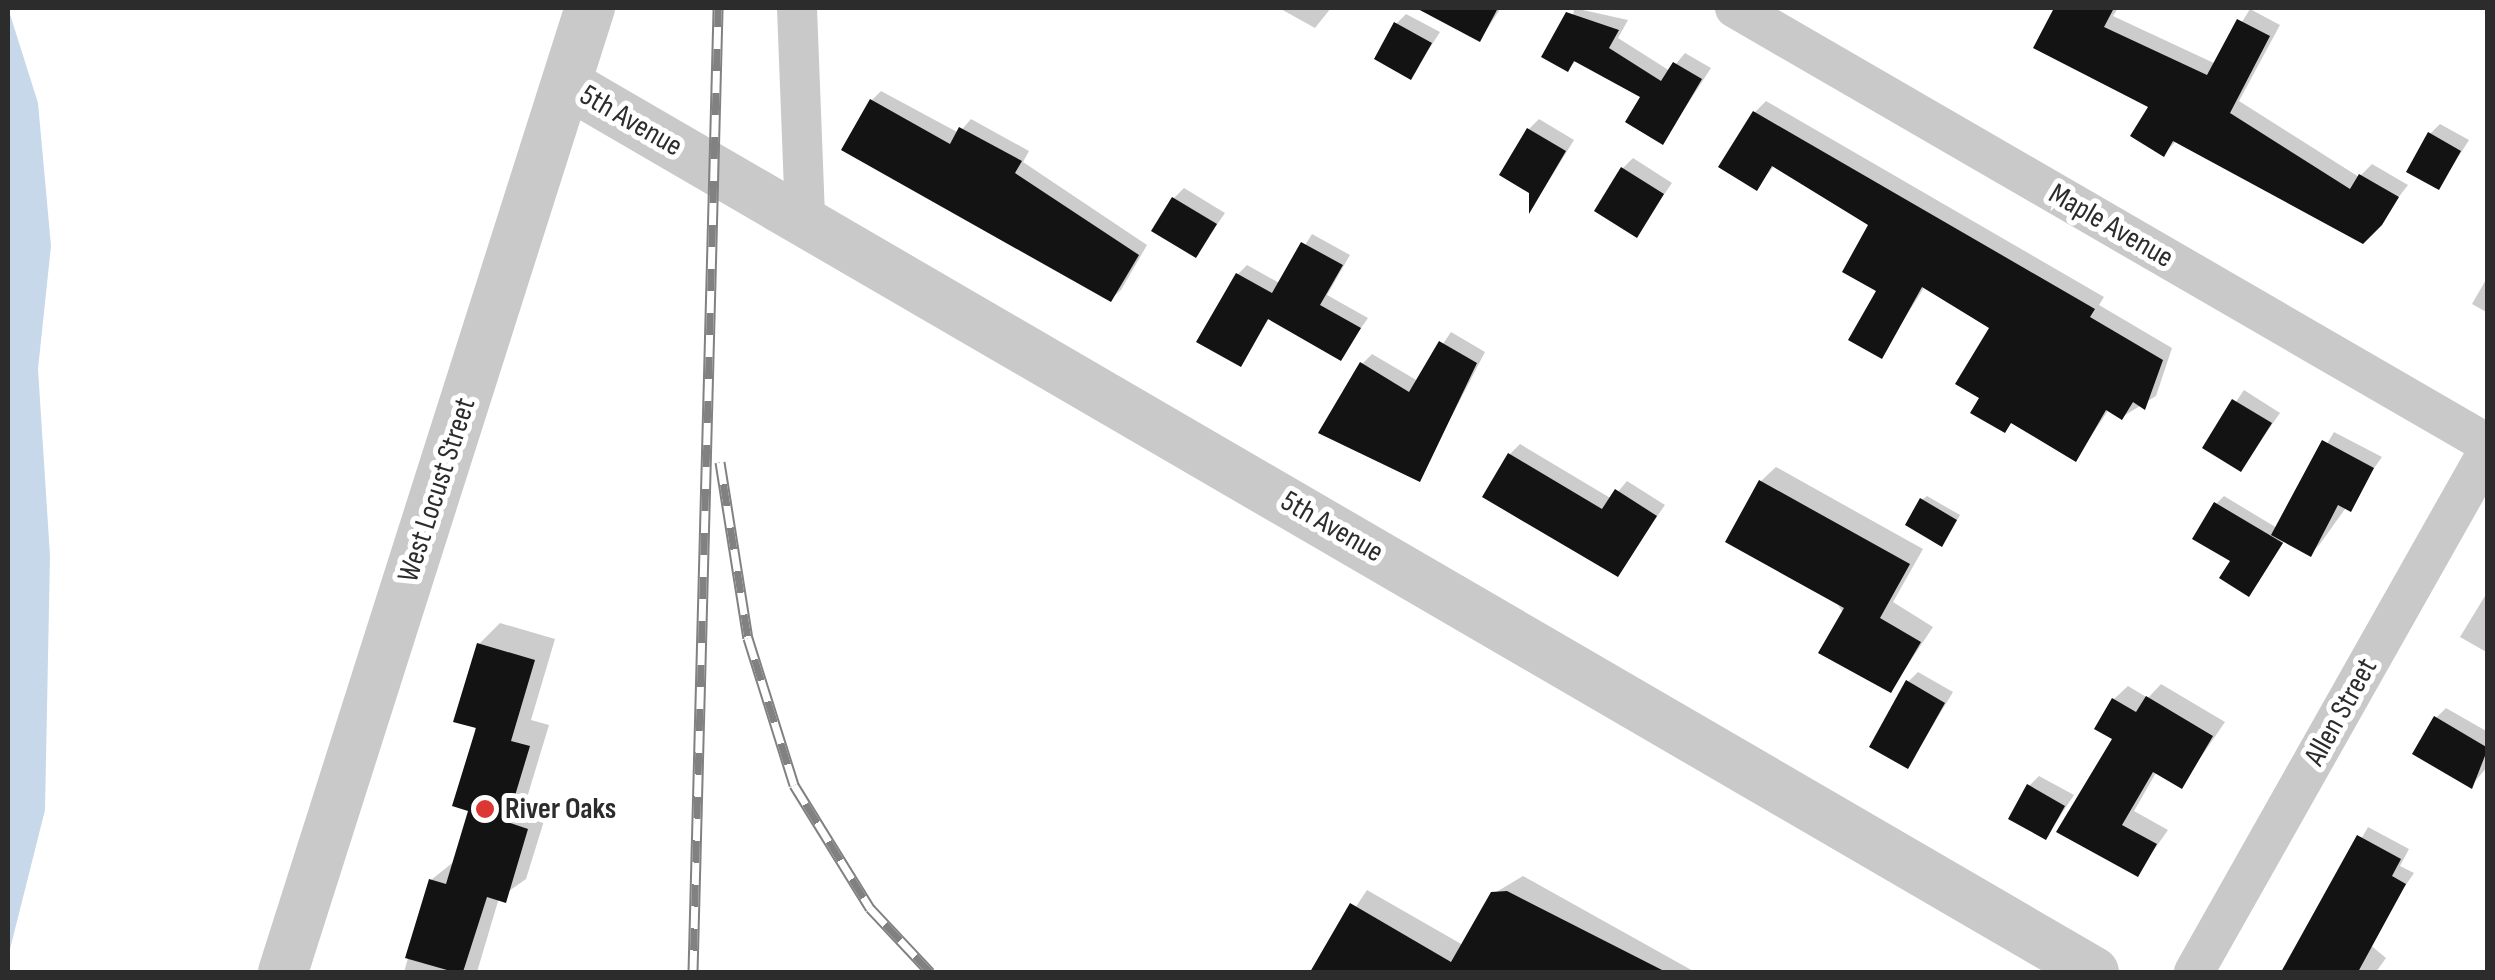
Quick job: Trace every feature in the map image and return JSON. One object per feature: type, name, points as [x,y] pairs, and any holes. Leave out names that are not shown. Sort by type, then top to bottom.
[{"type":"street","name":"West Locust Street","points":[[283,972],[569,85],[590,8]]},
{"type":"street","points":[[797,8],[806,222]]},
{"type":"street","name":"Maple Avenue","points":[[1735,8],[2488,448]]},
{"type":"street","name":"5th Avenue","points":[[569,85],[2094,972]]},
{"type":"street","name":"Allen Street","points":[[2194,972],[2488,448]]},
{"type":"water","points":[[8,8],[38,103],[51,246],[38,369],[50,556],[45,810],[8,957]]},
{"type":"building","points":[[1416,8],[1498,8],[1480,42]]},
{"type":"building","points":[[2054,8],[2114,8],[2104,27],[2207,75],[2237,19],[2270,36],[2230,113],[2350,189],[2359,174],[2399,197],[2382,225],[2363,244],[2173,141],[2164,157],[2130,136],[2148,107],[2033,48]]},
{"type":"building","points":[[1566,12],[1619,30],[1609,48],[1661,81],[1673,62],[1702,79],[1663,145],[1625,122],[1640,97],[1574,61],[1568,72],[1541,57]]},
{"type":"building","points":[[1394,22],[1432,43],[1411,80],[1374,59]]},
{"type":"building","points":[[870,99],[950,144],[959,127],[1022,161],[1015,173],[1139,255],[1111,302],[841,150]]},
{"type":"building","points":[[1753,111],[2095,309],[2090,317],[2163,360],[2145,410],[2133,402],[2122,420],[2106,410],[2076,462],[2011,423],[2005,433],[1970,413],[1979,398],[1955,384],[1989,328],[1922,287],[1882,359],[1848,340],[1876,291],[1842,272],[1868,225],[1772,166],[1757,191],[1718,167]]},
{"type":"building","points":[[1527,128],[1566,151],[1529,214],[1529,193],[1499,175]]},
{"type":"building","points":[[2428,132],[2461,151],[2439,190],[2406,172]]},
{"type":"building","points":[[1621,167],[1664,194],[1637,238],[1594,211]]},
{"type":"building","points":[[1172,197],[1217,224],[1196,258],[1151,231]]},
{"type":"building","points":[[1301,242],[1343,265],[1320,305],[1361,328],[1341,361],[1268,319],[1241,367],[1196,342],[1236,273],[1272,293]]},
{"type":"building","points":[[1439,341],[1477,363],[1420,482],[1318,433],[1360,362],[1409,392]]},
{"type":"building","points":[[2232,399],[2272,423],[2241,472],[2202,448]]},
{"type":"building","points":[[2322,440],[2374,468],[2351,512],[2338,505],[2311,557],[2271,535]]},
{"type":"building","points":[[1508,453],[1602,509],[1615,489],[1657,516],[1618,577],[1482,497]]},
{"type":"building","points":[[1759,480],[1910,564],[1880,618],[1921,642],[1891,693],[1818,653],[1844,608],[1725,542]]},
{"type":"building","points":[[1920,498],[1957,520],[1942,547],[1905,525]]},
{"type":"building","points":[[2214,502],[2283,543],[2249,597],[2219,578],[2230,561],[2192,539]]},
{"type":"building","name":"River Oaks","points":[[477,643],[535,660],[511,741],[530,746],[507,822],[528,829],[506,903],[487,897],[463,972],[454,972],[405,958],[429,879],[446,884],[468,811],[452,806],[476,728],[453,722]]},
{"type":"building","points":[[1906,680],[1945,703],[1908,769],[1869,747]]},
{"type":"building","points":[[2146,696],[2213,736],[2182,789],[2153,772],[2122,825],[2157,844],[2138,877],[2056,832],[2112,739],[2094,729],[2112,698],[2136,712]]},
{"type":"building","points":[[2434,716],[2488,748],[2472,789],[2412,754]]},
{"type":"building","points":[[2027,784],[2065,806],[2046,840],[2008,819]]},
{"type":"building","points":[[2357,835],[2401,859],[2392,876],[2406,884],[2358,972],[2281,972]]},
{"type":"building","points":[[1507,891],[1666,972],[1310,972],[1350,903],[1451,962],[1491,892]]},
{"type":"railway","points":[[693,972],[718,8]]},
{"type":"railway","points":[[720,462],[748,638],[794,785],[870,908],[930,972]]},
{"type":"place","name":"River Oaks","points":[[485,809]]}]
